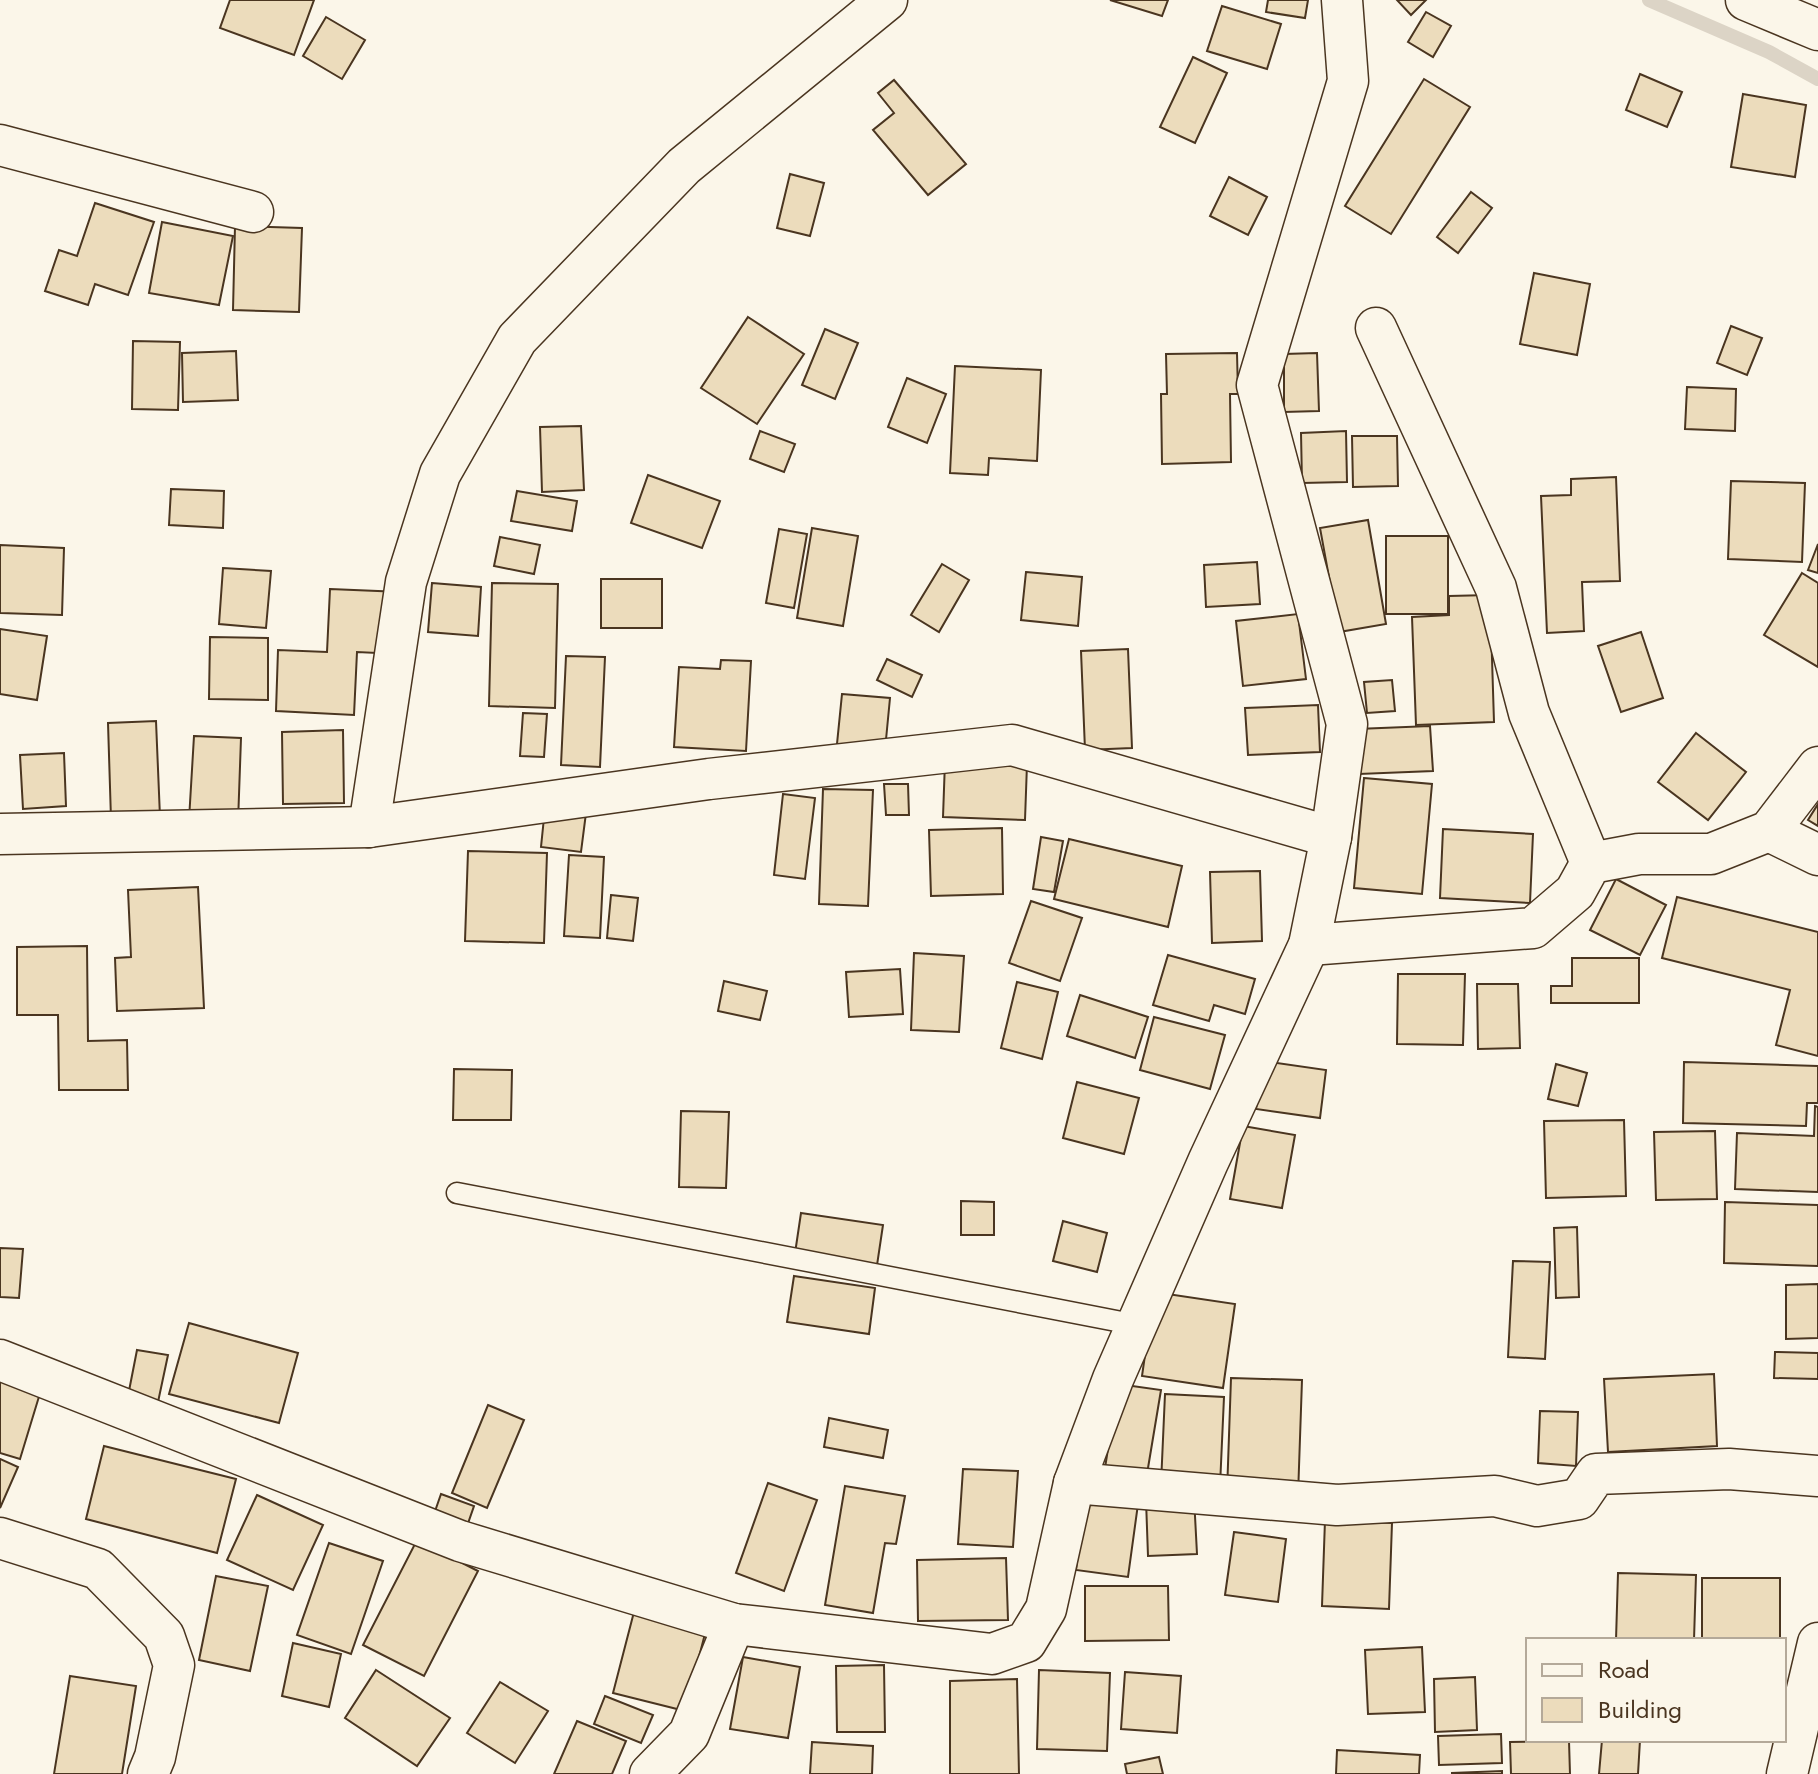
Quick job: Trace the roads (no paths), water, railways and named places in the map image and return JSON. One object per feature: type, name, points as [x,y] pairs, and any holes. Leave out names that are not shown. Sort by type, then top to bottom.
[{"type":"street","points":[[369,827],[406,582],[440,474],[517,339],[684,166],[887,0]]},
{"type":"street","points":[[0,1360],[460,1541],[734,1624],[992,1654],[1026,1642],[1046,1609],[1074,1483],[1137,1325],[1309,945],[1331,837],[1347,724],[1257,385],[1348,81],[1342,0]]},
{"type":"street","points":[[1746,0],[1818,30]]},
{"type":"street","points":[[0,145],[253,212]]},
{"type":"street","points":[[1376,328],[1496,588],[1529,713],[1591,863]]},
{"type":"street","points":[[0,834],[369,827],[709,779],[1012,745],[1331,837]]},
{"type":"street","points":[[1591,863],[1639,854],[1711,854],[1769,831],[1818,767]]},
{"type":"street","points":[[1769,831],[1818,855]]},
{"type":"street","points":[[1309,945],[1533,928],[1575,892],[1591,863]]},
{"type":"street","points":[[1074,1483],[1337,1505],[1495,1496],[1537,1506],[1579,1499],[1596,1474],[1729,1469],[1818,1476]]},
{"type":"street","points":[[0,1538],[98,1569],[164,1636],[174,1665],[155,1757],[148,1774]]},
{"type":"street","points":[[650,1774],[689,1734],[734,1624]]},
{"type":"street","points":[[1787,1774],[1817,1647]]},
{"type":"lane","points":[[457,1193],[1137,1325]]},
{"type":"waterway","points":[[1649,0],[1769,52],[1818,79]]}]
